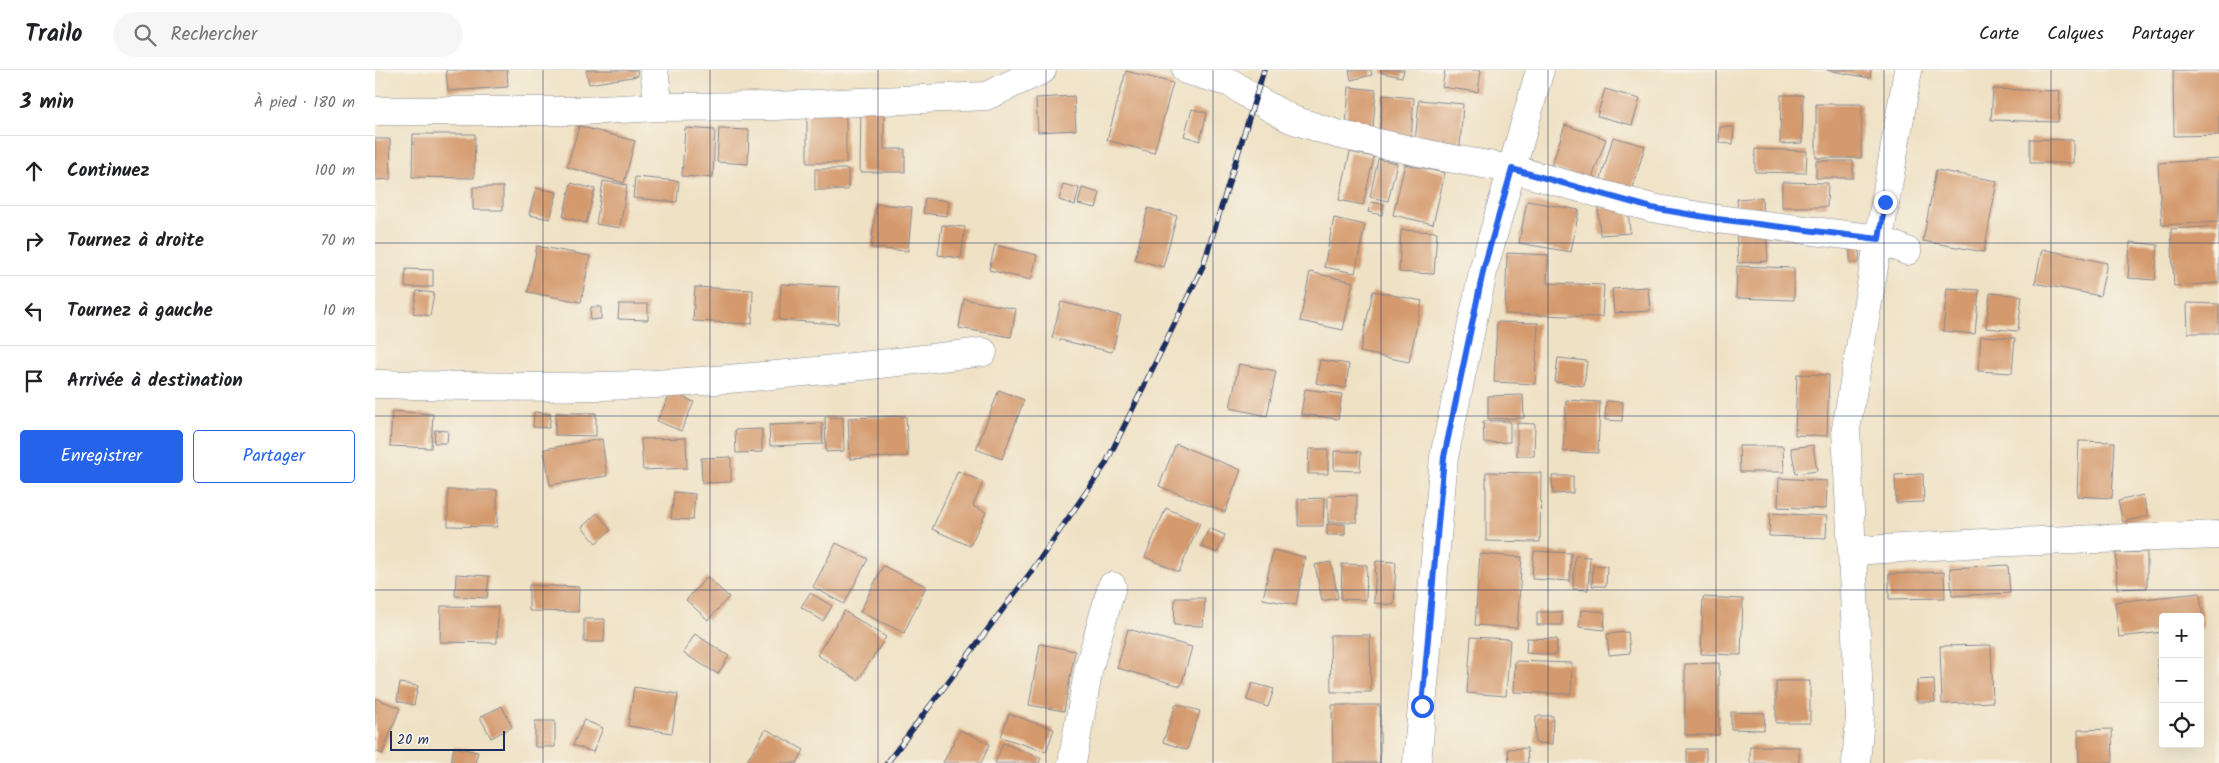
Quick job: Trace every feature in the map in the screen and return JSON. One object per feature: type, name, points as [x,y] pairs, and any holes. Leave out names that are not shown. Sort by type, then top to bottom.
[{"type":"street","points":[[654,70],[659,106]]},
{"type":"street","points":[[375,112],[581,110],[659,106],[775,106],[986,96],[1042,70]]},
{"type":"street","points":[[1186,70],[1231,83],[1291,119],[1337,134],[1442,157],[1512,169],[1661,209],[1717,219],[1879,239],[1907,252]]},
{"type":"street","points":[[1417,763],[1444,457],[1484,267],[1540,70]]},
{"type":"street","points":[[1857,763],[1860,717],[1846,429],[1908,70]]},
{"type":"street","points":[[375,384],[480,386],[654,384],[833,370],[983,352]]},
{"type":"street","points":[[1852,551],[2003,542],[2219,535]]},
{"type":"street","points":[[1073,763],[1089,667],[1112,586]]},
{"type":"building","points":[[446,70],[507,70],[508,87],[448,91]]},
{"type":"building","points":[[586,70],[637,70],[638,76],[589,84]]},
{"type":"building","points":[[1349,70],[1371,70],[1372,75],[1351,80]]},
{"type":"building","points":[[1383,70],[1404,70],[1402,77],[1382,73]]},
{"type":"building","points":[[1445,70],[1481,70],[1478,92],[1442,87]]},
{"type":"building","points":[[1827,70],[1871,70],[1870,78]]},
{"type":"building","points":[[2173,70],[2219,70],[2219,135],[2174,136]]},
{"type":"building","points":[[1126,71],[1173,83],[1154,153],[1107,140]]},
{"type":"building","points":[[1349,87],[1376,90],[1373,128],[1346,126]]},
{"type":"building","points":[[1605,89],[1640,99],[1632,125],[1597,116]]},
{"type":"building","points":[[1993,89],[2060,91],[2058,122],[1991,120]]},
{"type":"building","points":[[1383,95],[1414,98],[1411,141],[1379,139]]},
{"type":"building","points":[[1781,95],[1803,95],[1802,143],[1780,144]]},
{"type":"building","points":[[1074,96],[1076,130],[1038,132],[1036,98]]},
{"type":"building","points":[[1419,100],[1463,104],[1460,146],[1415,143]]},
{"type":"building","points":[[1816,104],[1862,104],[1861,158],[1816,158]]},
{"type":"building","points":[[861,106],[884,106],[884,149],[905,149],[905,172],[860,172]]},
{"type":"building","points":[[1192,109],[1207,113],[1200,141],[1184,136]]},
{"type":"building","points":[[807,110],[846,111],[846,163],[807,163]]},
{"type":"building","points":[[1565,125],[1606,139],[1591,181],[1551,167]]},
{"type":"building","points":[[579,126],[635,141],[624,183],[567,167]]},
{"type":"building","points":[[1720,127],[1734,127],[1733,144],[1719,143]]},
{"type":"building","points":[[685,128],[715,130],[713,178],[682,176]]},
{"type":"building","points":[[719,129],[749,130],[748,164],[717,162]]},
{"type":"building","points":[[413,134],[475,134],[474,178],[412,177]]},
{"type":"building","points":[[1613,137],[1645,146],[1632,191],[1600,182]]},
{"type":"building","points":[[375,139],[390,139],[391,179],[375,180]]},
{"type":"building","points":[[2030,139],[2073,140],[2073,163],[2030,163]]},
{"type":"building","points":[[1755,149],[1807,151],[1806,173],[1755,172]]},
{"type":"building","points":[[1350,152],[1374,157],[1363,205],[1339,200]]},
{"type":"building","points":[[1378,159],[1397,163],[1388,201],[1370,197]]},
{"type":"building","points":[[2219,159],[2219,222],[2162,225],[2158,163]]},
{"type":"building","points":[[1816,161],[1853,161],[1853,178],[1816,178]]},
{"type":"building","points":[[1405,164],[1445,173],[1433,224],[1393,215]]},
{"type":"building","points":[[815,169],[848,169],[848,190],[815,190]]},
{"type":"building","points":[[1936,170],[1997,181],[1984,252],[1923,241]]},
{"type":"building","points":[[635,177],[679,181],[677,202],[633,198]]},
{"type":"building","points":[[603,181],[627,185],[620,228],[596,224]]},
{"type":"building","points":[[1782,182],[1828,183],[1827,207],[1782,207]]},
{"type":"building","points":[[571,183],[595,189],[586,223],[563,217]]},
{"type":"building","points":[[1063,184],[1079,188],[1075,205],[1059,200]]},
{"type":"building","points":[[473,187],[503,187],[503,210],[473,210]]},
{"type":"building","points":[[536,188],[557,192],[550,219],[529,215]]},
{"type":"building","points":[[1082,188],[1100,193],[1096,208],[1078,204]]},
{"type":"building","points":[[1762,197],[1763,218],[1738,219],[1737,199]]},
{"type":"building","points":[[925,198],[949,201],[947,216],[923,213]]},
{"type":"building","points":[[1527,201],[1579,210],[1571,252],[1519,243]]},
{"type":"building","points":[[1371,202],[1384,204],[1382,215],[1368,212]]},
{"type":"building","points":[[876,204],[912,207],[908,251],[871,248]]},
{"type":"building","points":[[1628,205],[1630,233],[1600,235],[1598,207]]},
{"type":"building","points":[[1148,208],[1177,216],[1163,267],[1135,259]]},
{"type":"building","points":[[1334,218],[1365,225],[1355,273],[1324,267]]},
{"type":"building","points":[[942,225],[965,227],[961,258],[938,255]]},
{"type":"building","points":[[2219,226],[2219,283],[2174,286],[2171,229]]},
{"type":"building","points":[[1766,228],[1768,261],[1738,263],[1736,229]]},
{"type":"building","points":[[1401,230],[1437,232],[1434,274],[1399,272]]},
{"type":"building","points":[[2130,242],[2158,245],[2155,280],[2128,278]]},
{"type":"building","points":[[1850,244],[1860,244],[1859,263],[1850,262]]},
{"type":"building","points":[[995,245],[1037,255],[1031,280],[989,270]]},
{"type":"building","points":[[537,246],[590,256],[581,302],[528,292]]},
{"type":"building","points":[[2042,249],[2107,263],[2100,296],[2035,283]]},
{"type":"building","points":[[1507,253],[1548,255],[1547,283],[1604,285],[1602,317],[1505,314]]},
{"type":"building","points":[[1737,266],[1794,268],[1794,300],[1736,298]]},
{"type":"building","points":[[406,269],[433,270],[433,287],[405,287]]},
{"type":"building","points":[[1310,272],[1353,282],[1343,330],[1300,321]]},
{"type":"building","points":[[781,284],[840,287],[838,324],[779,320]]},
{"type":"building","points":[[695,287],[753,290],[752,324],[693,321]]},
{"type":"building","points":[[1648,287],[1650,311],[1614,313],[1612,289]]},
{"type":"building","points":[[1947,288],[1979,290],[1975,334],[1943,331]]},
{"type":"building","points":[[417,291],[434,293],[430,316],[413,313]]},
{"type":"building","points":[[1373,291],[1422,301],[1409,362],[1360,352]]},
{"type":"building","points":[[1990,293],[2022,296],[2018,331],[1986,328]]},
{"type":"building","points":[[964,299],[1016,309],[1011,337],[959,328]]},
{"type":"building","points":[[1061,302],[1121,316],[1112,352],[1052,338]]},
{"type":"building","points":[[2187,303],[2219,304],[2219,333],[2188,333]]},
{"type":"building","points":[[619,304],[648,304],[648,320],[618,319]]},
{"type":"building","points":[[591,307],[601,307],[601,319],[590,320]]},
{"type":"building","points":[[1497,322],[1538,323],[1535,384],[1494,382]]},
{"type":"building","points":[[1981,336],[2015,338],[2012,373],[1978,371]]},
{"type":"building","points":[[1558,358],[1587,361],[1584,386],[1555,382]]},
{"type":"building","points":[[1320,360],[1349,364],[1346,388],[1316,383]]},
{"type":"building","points":[[1239,364],[1276,371],[1267,416],[1230,408]]},
{"type":"building","points":[[1797,374],[1829,375],[1827,436],[1795,435]]},
{"type":"building","points":[[1305,389],[1342,394],[1338,419],[1301,414]]},
{"type":"building","points":[[999,390],[1024,400],[1002,459],[976,449]]},
{"type":"building","points":[[671,392],[694,402],[681,431],[657,421]]},
{"type":"building","points":[[1523,395],[1524,418],[1488,419],[1488,396]]},
{"type":"building","points":[[1566,400],[1600,402],[1598,453],[1563,451]]},
{"type":"building","points":[[1606,401],[1623,402],[1622,421],[1605,420]]},
{"type":"building","points":[[392,411],[433,414],[431,448],[390,446]]},
{"type":"building","points":[[534,412],[551,414],[549,428],[533,427]]},
{"type":"building","points":[[556,413],[596,413],[596,436],[555,435]]},
{"type":"building","points":[[906,416],[908,456],[850,459],[848,418]]},
{"type":"building","points":[[825,417],[843,417],[844,451],[826,452]]},
{"type":"building","points":[[1483,421],[1510,421],[1510,442],[1484,443]]},
{"type":"building","points":[[822,423],[823,444],[770,446],[769,425]]},
{"type":"building","points":[[1517,423],[1535,424],[1534,456],[1517,456]]},
{"type":"building","points":[[762,429],[762,452],[736,453],[735,430]]},
{"type":"building","points":[[435,430],[448,431],[447,443],[434,443]]},
{"type":"building","points":[[686,438],[687,468],[643,470],[641,439]]},
{"type":"building","points":[[602,439],[607,476],[550,485],[544,449]]},
{"type":"building","points":[[2079,441],[2115,442],[2112,498],[2077,496]]},
{"type":"building","points":[[1176,444],[1241,470],[1225,512],[1159,486]]},
{"type":"building","points":[[1813,445],[1817,471],[1796,474],[1791,448]]},
{"type":"building","points":[[1739,446],[1783,446],[1784,472],[1740,472]]},
{"type":"building","points":[[1309,449],[1328,449],[1328,474],[1308,474]]},
{"type":"building","points":[[1334,451],[1361,452],[1360,471],[1334,470]]},
{"type":"building","points":[[731,457],[731,482],[702,483],[701,458]]},
{"type":"building","points":[[958,471],[983,482],[973,506],[986,512],[970,546],[932,529]]},
{"type":"building","points":[[1486,472],[1541,473],[1540,542],[1486,541]]},
{"type":"building","points":[[1923,474],[1924,502],[1896,503],[1895,475]]},
{"type":"building","points":[[1552,476],[1573,476],[1573,493],[1553,494]]},
{"type":"building","points":[[1779,478],[1827,481],[1826,509],[1778,507]]},
{"type":"building","points":[[448,490],[497,490],[497,527],[448,526]]},
{"type":"building","points":[[674,492],[695,494],[693,520],[671,519]]},
{"type":"building","points":[[1357,495],[1357,522],[1328,522],[1328,496]]},
{"type":"building","points":[[2143,495],[2148,516],[2123,522],[2118,501]]},
{"type":"building","points":[[1324,498],[1323,526],[1298,526],[1298,499]]},
{"type":"building","points":[[1166,508],[1200,523],[1179,572],[1145,557]]},
{"type":"building","points":[[597,513],[611,530],[596,543],[582,527]]},
{"type":"building","points":[[1770,513],[1827,516],[1826,538],[1769,536]]},
{"type":"building","points":[[1327,524],[1345,524],[1345,535],[1327,535]]},
{"type":"building","points":[[1209,528],[1225,535],[1217,553],[1201,546]]},
{"type":"building","points":[[836,543],[868,559],[844,604],[813,587]]},
{"type":"building","points":[[1273,550],[1305,557],[1296,605],[1263,599]]},
{"type":"building","points":[[1534,551],[1571,553],[1570,581],[1532,579]]},
{"type":"building","points":[[2147,552],[2147,588],[2117,589],[2116,553]]},
{"type":"building","points":[[1480,554],[1522,557],[1517,628],[1475,625]]},
{"type":"building","points":[[1575,556],[1590,557],[1588,590],[1573,589]]},
{"type":"building","points":[[1376,561],[1396,562],[1394,605],[1374,603]]},
{"type":"building","points":[[1331,562],[1338,598],[1322,601],[1315,565]]},
{"type":"building","points":[[1342,564],[1367,565],[1366,600],[1341,599]]},
{"type":"building","points":[[1593,565],[1607,566],[1606,586],[1592,586]]},
{"type":"building","points":[[2008,565],[2010,593],[1952,596],[1950,568]]},
{"type":"building","points":[[883,566],[926,586],[904,633],[860,612]]},
{"type":"building","points":[[1944,572],[1945,598],[1889,599],[1889,574]]},
{"type":"building","points":[[456,574],[489,576],[487,598],[455,596]]},
{"type":"building","points":[[707,577],[729,597],[708,620],[686,600]]},
{"type":"building","points":[[529,585],[579,587],[578,612],[529,611]]},
{"type":"building","points":[[810,593],[832,606],[823,621],[801,607]]},
{"type":"building","points":[[2200,593],[2202,613],[2159,613],[2159,632],[2119,637],[2115,602]]},
{"type":"building","points":[[1703,597],[1743,599],[1741,655],[1701,654]]},
{"type":"building","points":[[1175,598],[1205,598],[1203,626],[1174,625]]},
{"type":"building","points":[[441,606],[498,607],[497,643],[440,642]]},
{"type":"building","points":[[1581,610],[1605,612],[1604,630],[1579,627]]},
{"type":"building","points":[[844,611],[886,637],[858,680],[817,655]]},
{"type":"building","points":[[1537,612],[1562,612],[1562,625],[1537,625]]},
{"type":"building","points":[[584,619],[605,619],[604,642],[584,642]]},
{"type":"building","points":[[1128,629],[1192,647],[1181,686],[1117,668]]},
{"type":"building","points":[[1628,632],[1630,653],[1609,655],[1607,634]]},
{"type":"building","points":[[695,634],[729,656],[718,674],[683,653]]},
{"type":"building","points":[[1330,635],[1370,635],[1371,692],[1331,692]]},
{"type":"building","points":[[1471,637],[1510,639],[1506,696],[1467,693]]},
{"type":"building","points":[[1527,638],[1557,639],[1556,655],[1526,653]]},
{"type":"building","points":[[1040,644],[1075,651],[1064,711],[1029,705]]},
{"type":"building","points":[[1991,645],[1993,702],[1942,704],[1940,646]]},
{"type":"building","points":[[1515,661],[1572,663],[1571,694],[1514,692]]},
{"type":"building","points":[[1719,663],[1719,735],[1685,735],[1685,664]]},
{"type":"building","points":[[1934,679],[1935,702],[1917,702],[1917,680]]},
{"type":"building","points":[[1776,681],[1810,681],[1810,723],[1776,723]]},
{"type":"building","points":[[400,683],[418,686],[414,705],[397,701]]},
{"type":"building","points":[[1252,683],[1274,689],[1268,707],[1247,700]]},
{"type":"building","points":[[634,687],[678,694],[672,733],[628,726]]},
{"type":"building","points":[[375,698],[400,708],[382,754],[375,751]]},
{"type":"building","points":[[1176,704],[1200,711],[1187,750],[1163,742]]},
{"type":"building","points":[[1332,705],[1380,705],[1380,763],[1333,763]]},
{"type":"building","points":[[502,706],[512,727],[491,738],[480,717]]},
{"type":"building","points":[[1731,712],[1765,713],[1764,730],[1731,729]]},
{"type":"building","points":[[1009,714],[1054,729],[1046,752],[1001,737]]},
{"type":"building","points":[[1536,716],[1553,716],[1552,744],[1535,743]]},
{"type":"building","points":[[584,720],[603,728],[593,752],[573,745]]},
{"type":"building","points":[[535,721],[555,721],[555,747],[535,747]]},
{"type":"building","points":[[766,729],[804,750],[797,763],[746,763]]},
{"type":"building","points":[[2112,729],[2113,762],[2079,763],[2078,730]]},
{"type":"building","points":[[960,730],[990,744],[981,763],[943,763]]},
{"type":"building","points":[[1003,743],[1041,758],[1039,763],[995,763]]},
{"type":"building","points":[[1750,746],[1799,747],[1799,763],[1750,763]]},
{"type":"building","points":[[454,747],[478,752],[475,763],[451,763]]},
{"type":"building","points":[[1527,748],[1528,763],[1509,763],[1508,749]]},
{"type":"building","points":[[1687,749],[1706,749],[1706,763],[1687,763]]},
{"type":"railway","points":[[887,763],[1031,572],[1105,465],[1203,266],[1264,70]]},
{"type":"route","points":[[1422,706],[1444,457],[1484,267],[1512,169],[1652,208],[1717,219],[1879,239],[1885,202]]}]
